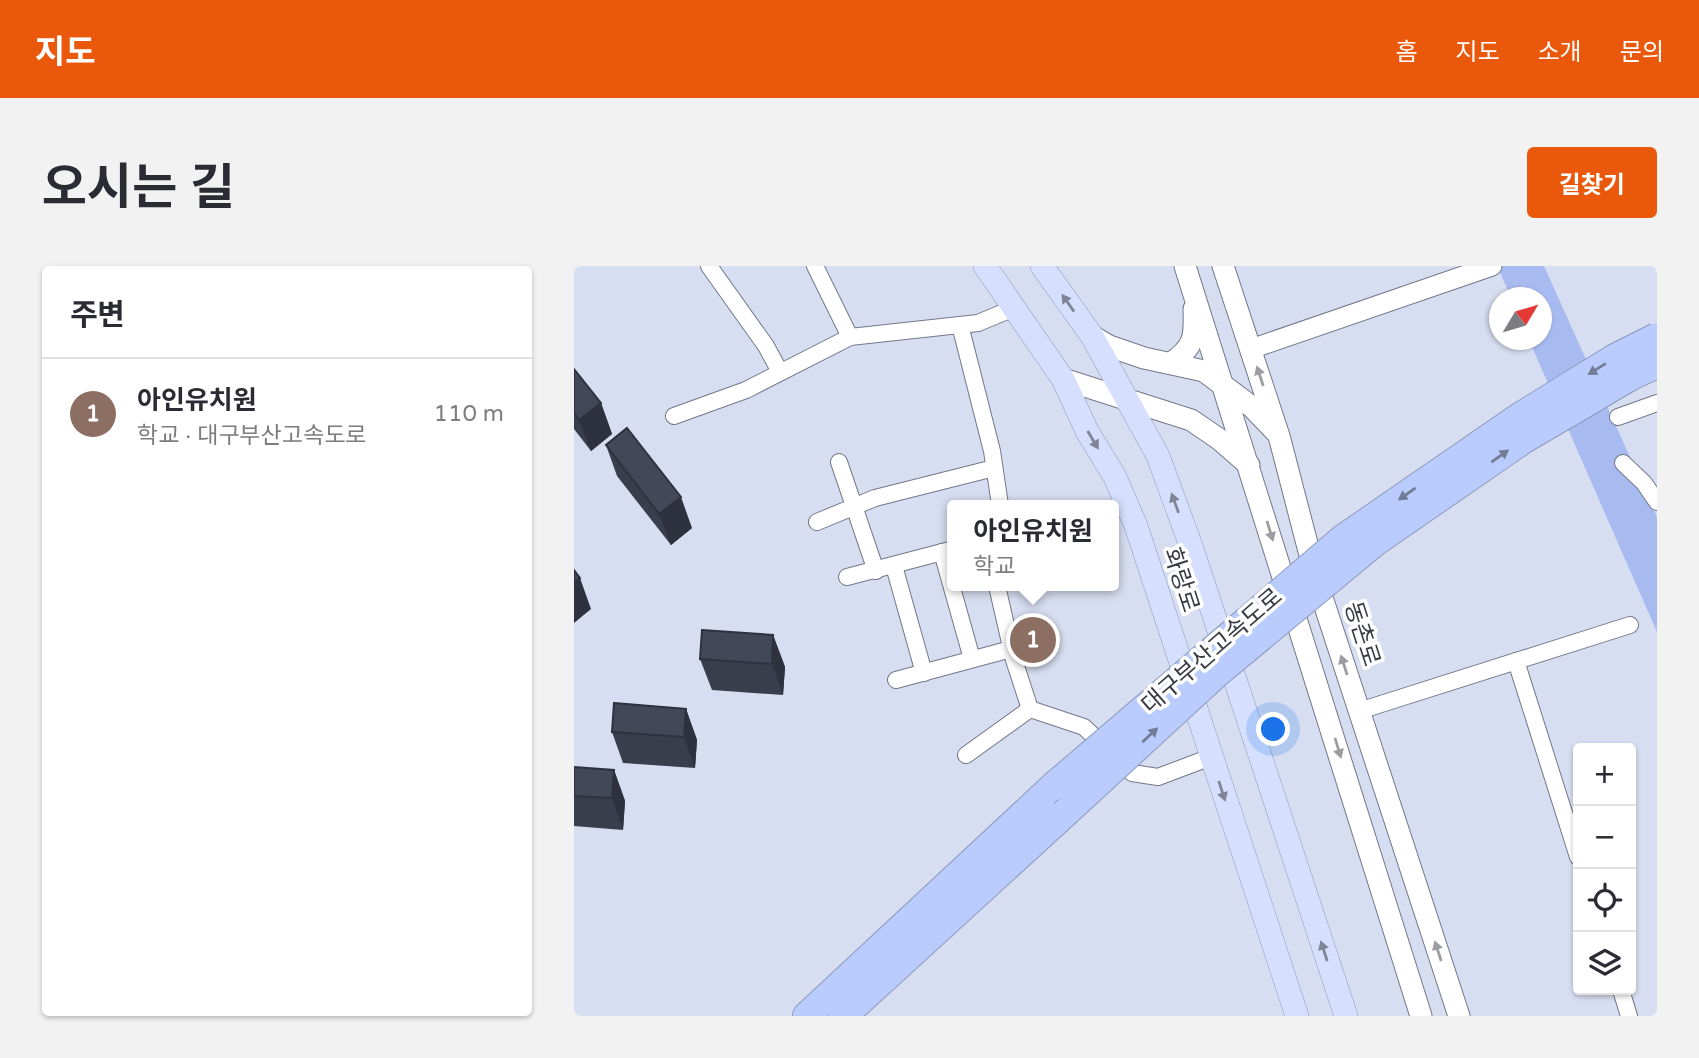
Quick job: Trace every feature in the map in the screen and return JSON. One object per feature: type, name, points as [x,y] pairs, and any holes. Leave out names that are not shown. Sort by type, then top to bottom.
[{"type":"highway","name":"대구부산고속도로","points":[[807,1016],[1054,786],[1344,538],[1518,418],[1615,358],[1657,337]]},
{"type":"highway","name":"대구부산고속도로","points":[[843,1016],[1217,673],[1375,542],[1524,439],[1631,376],[1657,364]]},
{"type":"main road","name":"화랑로","points":[[985,266],[1063,379],[1087,431],[1115,477],[1136,526],[1297,1016]]},
{"type":"main road","name":"화랑로","points":[[1042,266],[1092,336],[1158,456],[1191,546],[1346,1016]]},
{"type":"main road","points":[[1185,266],[1422,1016]]},
{"type":"main road","name":"동촌로","points":[[1223,266],[1279,436],[1317,582],[1459,1016]]},
{"type":"main road","points":[[1171,363],[1187,353],[1191,344],[1194,325],[1193,293]]},
{"type":"main road","points":[[1092,336],[1109,346],[1144,358],[1204,372],[1252,407],[1279,436]]},
{"type":"main road","points":[[1215,361],[1251,349]]},
{"type":"main road","points":[[1063,379],[1191,420],[1219,439],[1250,466]]},
{"type":"street","points":[[709,266],[766,346],[780,372]]},
{"type":"street","points":[[815,266],[850,337]]},
{"type":"street","points":[[1251,349],[1436,287],[1453,273],[1474,266]]},
{"type":"street","points":[[1453,273],[1492,266]]},
{"type":"street","points":[[674,416],[746,390],[850,337],[978,323],[1014,308]]},
{"type":"street","points":[[960,325],[995,468],[999,500]]},
{"type":"street","points":[[1618,417],[1657,403]]},
{"type":"street","points":[[839,462],[876,571]]},
{"type":"street","points":[[1623,463],[1644,483],[1657,502]]},
{"type":"street","points":[[817,522],[875,499],[995,468]]},
{"type":"street","points":[[847,577],[947,551]]},
{"type":"street","points":[[894,566],[924,673]]},
{"type":"street","points":[[956,591],[971,659]]},
{"type":"street","points":[[998,591],[1011,649],[1030,709]]},
{"type":"street","points":[[1359,711],[1630,625]]},
{"type":"street","points":[[896,680],[1011,649]]},
{"type":"street","points":[[1516,661],[1573,841]]},
{"type":"street","points":[[1030,709],[1084,727],[1132,773],[1158,777],[1211,757]]},
{"type":"street","points":[[966,755],[1030,709]]},
{"type":"street","points":[[1623,995],[1629,1016]]},
{"type":"shaded area","points":[[1497,266],[1544,266],[1657,517],[1657,632],[1533,350],[1552,350],[1552,287],[1506,287]]},
{"type":"building","points":[[574,369],[601,403],[579,420],[574,413]]},
{"type":"building","points":[[627,428],[681,497],[659,514],[606,445]]},
{"type":"building","points":[[574,570],[580,578],[574,583]]},
{"type":"building","points":[[702,630],[773,635],[772,664],[700,659]]},
{"type":"building","points":[[614,703],[686,709],[684,737],[612,732]]},
{"type":"building","points":[[574,767],[614,770],[612,798],[574,796]]},
{"type":"place","name":"아인유치원","points":[[1033,640]]}]
